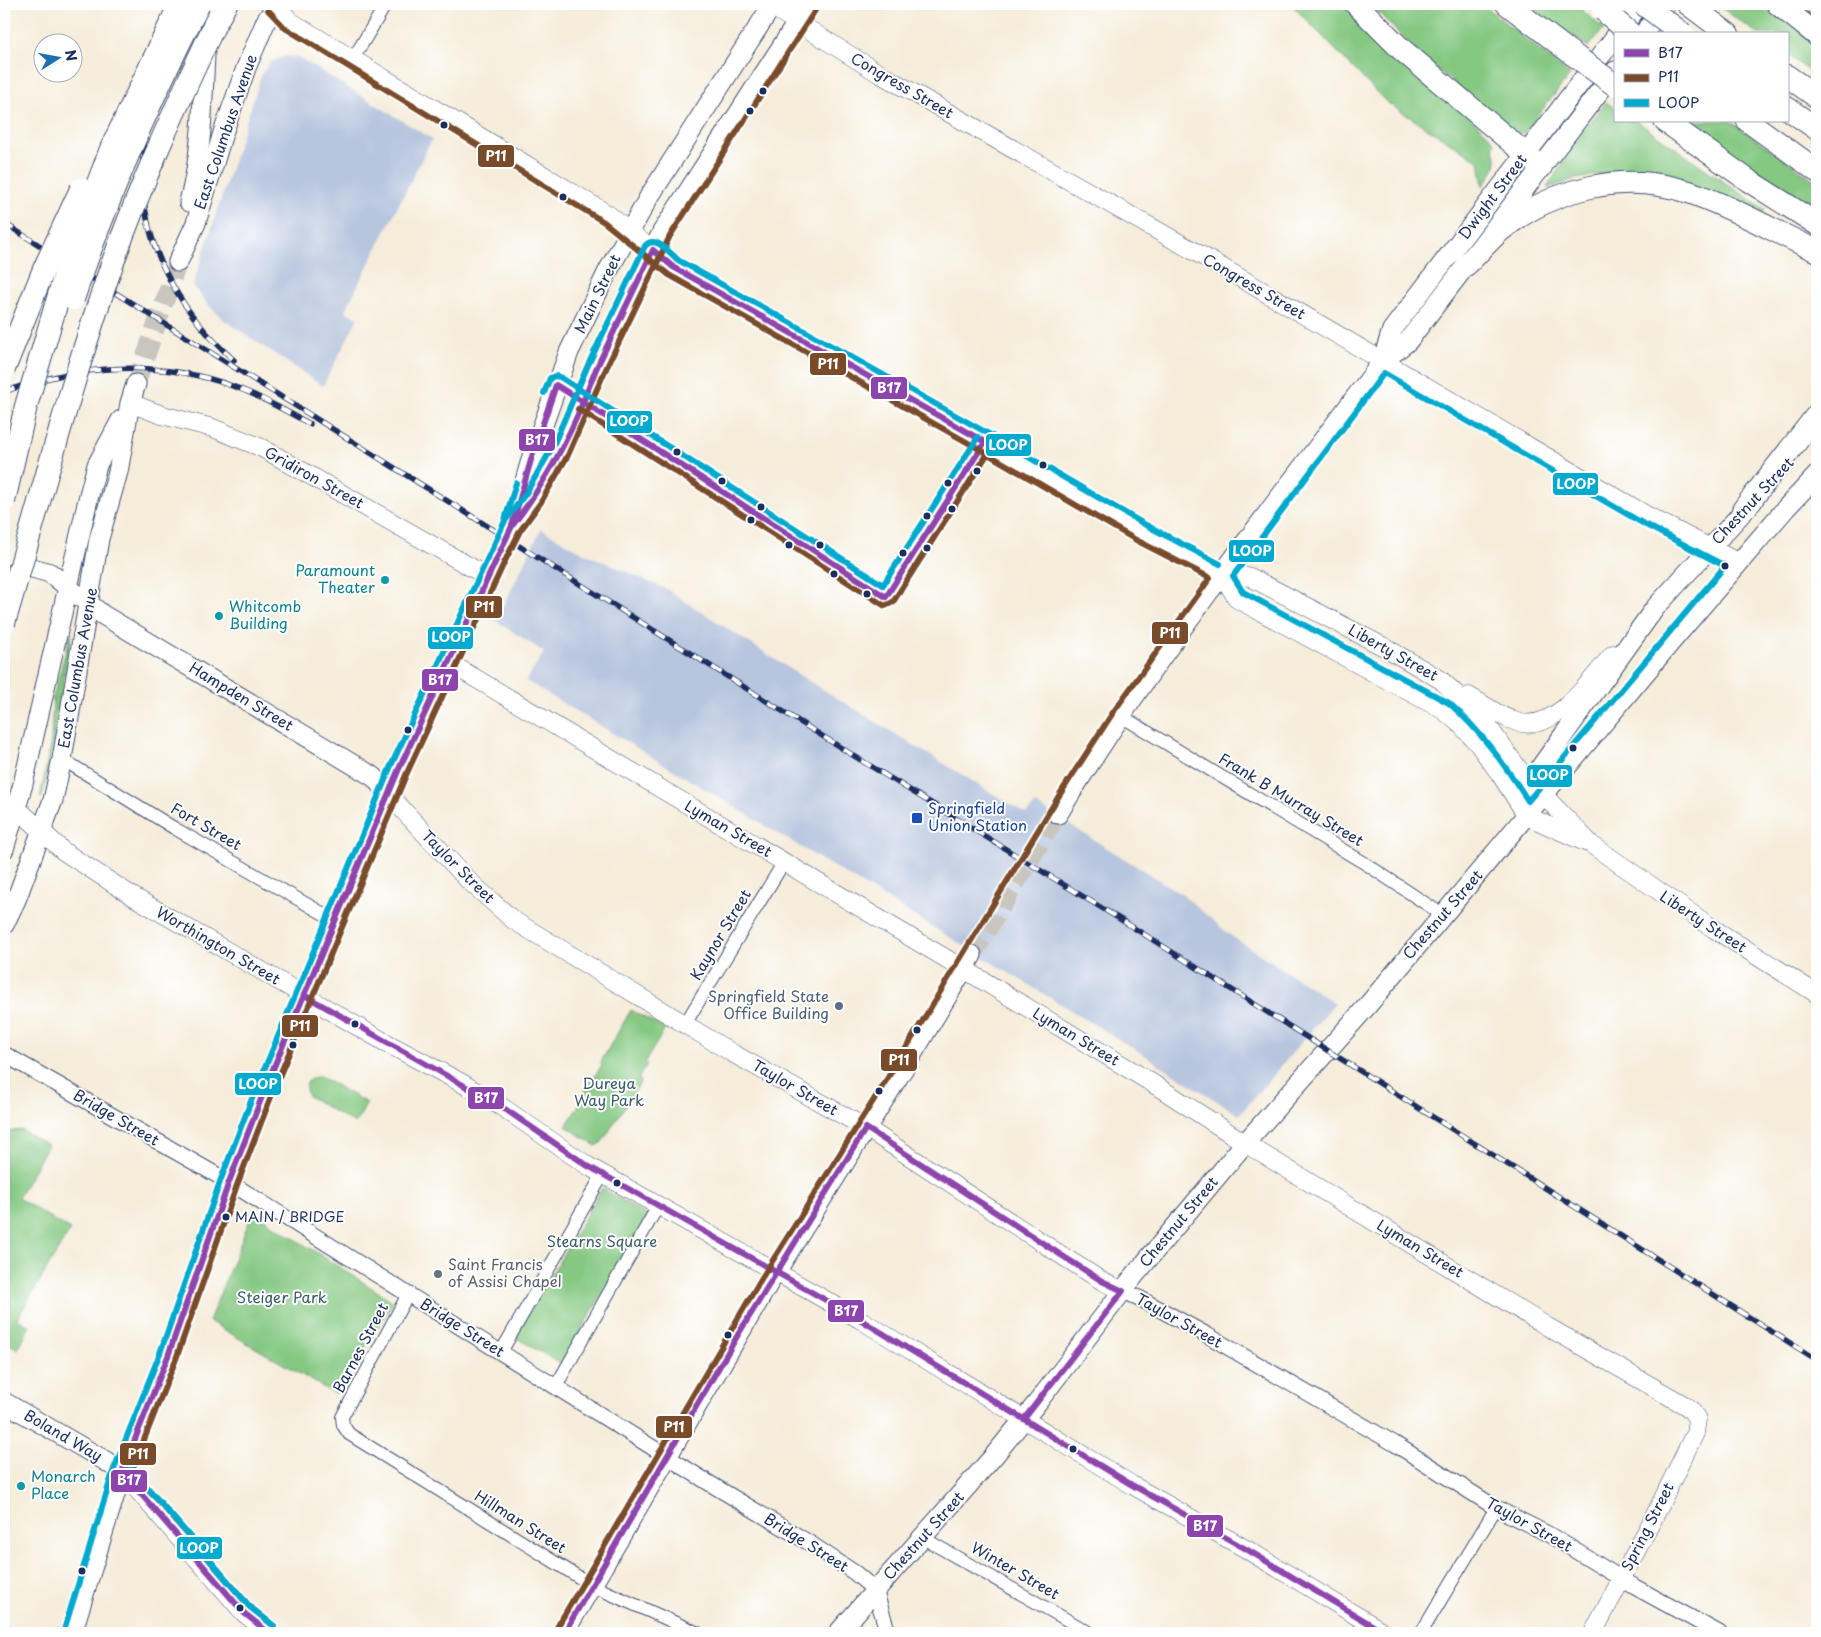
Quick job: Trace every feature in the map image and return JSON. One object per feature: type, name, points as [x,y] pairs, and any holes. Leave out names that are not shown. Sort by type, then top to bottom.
[{"type":"highway","points":[[4,501],[26,406],[72,250],[111,149],[180,4]]},
{"type":"highway","points":[[10,480],[40,404],[71,305],[102,219],[143,119],[199,4]]},
{"type":"highway","points":[[4,623],[75,382],[113,262],[166,129],[226,4]]},
{"type":"highway","points":[[1356,4],[1400,49],[1533,161]]},
{"type":"highway","points":[[1507,4],[1614,83]]},
{"type":"highway","points":[[1641,4],[1680,32]]},
{"type":"highway","points":[[1688,4],[1725,32]]},
{"type":"highway","points":[[1778,4],[1817,35]]},
{"type":"highway","points":[[1599,7],[1629,32]]},
{"type":"highway","points":[[1788,77],[1817,97]]},
{"type":"highway","points":[[4,369],[44,269],[75,202],[104,146],[133,100]]},
{"type":"highway","points":[[1788,109],[1817,129]]},
{"type":"highway","points":[[1666,122],[1749,181],[1817,224]]},
{"type":"highway","points":[[1749,122],[1817,171]]},
{"type":"highway","points":[[1467,264],[1501,230],[1531,209],[1573,191],[1619,182],[1653,183],[1688,192],[1717,203],[1817,250]]},
{"type":"highway","points":[[1743,510],[1817,415]]},
{"type":"main road","name":"East Columbus Avenue","points":[[209,4],[199,153],[178,262],[196,223],[223,133],[246,68],[266,21],[276,4]]},
{"type":"main road","name":"Liberty Street","points":[[276,4],[290,21],[609,215],[682,272],[985,442],[1140,532],[1223,575],[1250,577],[1388,649],[1441,680],[1482,718],[1518,769],[1592,845]]},
{"type":"main road","name":"Main Street","points":[[512,526],[539,489],[560,452],[596,369],[653,250],[674,213],[809,4]]},
{"type":"main road","points":[[1619,32],[1641,4]]},
{"type":"main road","points":[[1645,32],[1666,4]]},
{"type":"main road","name":"Main Street","points":[[72,1633],[122,1472],[168,1356],[229,1182],[304,995],[389,795],[448,662],[512,526],[533,453],[564,365],[608,271],[654,188],[772,5]]},
{"type":"main road","name":"Congress Street","points":[[772,5],[796,23],[880,74],[1206,258],[1648,516],[1739,563]]},
{"type":"main road","name":"Dwight Street","points":[[1058,814],[1121,716],[1223,575],[1382,362],[1408,341],[1467,264],[1614,39]]},
{"type":"main road","name":"Dwight Street","points":[[1382,362],[1392,330],[1533,161],[1614,72]]},
{"type":"main road","name":"East Columbus Avenue","points":[[4,925],[16,900],[53,800],[62,760],[99,539],[118,472],[130,403],[136,384]]},
{"type":"main road","name":"East Columbus Avenue","points":[[4,849],[17,808],[84,512],[97,465],[130,403]]},
{"type":"main road","name":"Gridiron Street","points":[[130,403],[162,415],[213,428],[262,448],[488,576]]},
{"type":"main road","name":"Chestnut Street","points":[[1538,789],[1537,773],[1655,608],[1743,510],[1817,433]]},
{"type":"main road","name":"Chestnut Street","points":[[838,1633],[924,1538],[1024,1419],[1123,1291],[1245,1143],[1349,1027],[1527,816],[1538,789],[1817,475]]},
{"type":"main road","name":"Hampden Street","points":[[4,579],[17,571],[29,567],[50,573],[104,615],[374,777],[389,795]]},
{"type":"main road","name":"Liberty Street","points":[[1223,575],[1237,599],[1444,710],[1478,744],[1527,816],[1592,845],[1714,929],[1817,994]]},
{"type":"main road","points":[[1441,680],[1512,720],[1524,724],[1542,722],[1556,715],[1567,706],[1655,608]]},
{"type":"main road","name":"Lyman Street","points":[[448,662],[784,862],[968,962],[1245,1143],[1548,1327],[1686,1406],[1697,1419]]},
{"type":"main road","name":"Taylor Street","points":[[389,795],[469,881],[513,920],[685,1024],[866,1128],[1060,1256],[1123,1291]]},
{"type":"main road","name":"Worthington Street","points":[[17,808],[63,851],[134,897],[502,1107],[571,1156],[867,1324],[1132,1485],[1246,1549],[1385,1633]]},
{"type":"main road","points":[[564,1633],[776,1271],[968,962]]},
{"type":"main road","name":"Boland Way","points":[[4,1402],[122,1472]]},
{"type":"main road","name":"Spring Street","points":[[1593,1633],[1695,1433],[1697,1419]]},
{"type":"main road","points":[[122,1472],[244,1613],[269,1633]]},
{"type":"street","points":[[353,58],[386,4]]},
{"type":"street","name":"Frank B Murray Street","points":[[1121,716],[1360,861],[1443,915]]},
{"type":"street","name":"Fort Street","points":[[62,760],[174,828],[336,921]]},
{"type":"street","name":"Kaynor Street","points":[[685,1024],[784,862]]},
{"type":"street","name":"Bridge Street","points":[[4,1054],[229,1182],[811,1544],[855,1573],[875,1590]]},
{"type":"street","points":[[500,1352],[603,1174]]},
{"type":"street","points":[[556,1386],[658,1206]]},
{"type":"street","name":"Taylor Street","points":[[1123,1291],[1206,1334],[1395,1444],[1496,1508],[1548,1534],[1621,1579],[1719,1633]]},
{"type":"street","name":"Barnes Street","points":[[342,1417],[408,1294]]},
{"type":"street","name":"Hillman Street","points":[[342,1417],[343,1425],[349,1434],[593,1586],[698,1633]]},
{"type":"street","points":[[1421,1633],[1496,1508]]},
{"type":"street","name":"Winter Street","points":[[924,1538],[1090,1633]]},
{"type":"street","points":[[875,1590],[888,1633]]},
{"type":"shaded area","points":[[287,56],[298,57],[432,139],[345,311],[358,318],[323,386],[224,320],[208,305],[193,285],[262,73],[271,61]]},
{"type":"shaded area","points":[[541,529],[584,553],[666,589],[796,673],[1026,814],[1036,804],[1183,895],[1230,935],[1335,1003],[1239,1115],[1133,1048],[526,681],[544,652],[496,621]]},
{"type":"green space","points":[[1291,4],[1347,4],[1489,135],[1495,143],[1493,146],[1496,163],[1483,186],[1479,161],[1386,102]]},
{"type":"green space","points":[[1370,4],[1482,4],[1570,75],[1524,133],[1515,133],[1424,59]]},
{"type":"green space","points":[[1527,4],[1576,4],[1604,29],[1588,47]]},
{"type":"green space","points":[[1719,4],[1763,4],[1817,45],[1817,76],[1788,56],[1788,32],[1755,32],[1720,7]]},
{"type":"green space","points":[[1789,4],[1817,4],[1817,25]]},
{"type":"green space","points":[[1606,102],[1614,107],[1614,122],[1637,122],[1765,210],[1762,214],[1661,176],[1631,171],[1601,174],[1547,188],[1580,135]]},
{"type":"green space","points":[[1686,122],[1731,122],[1817,182],[1817,210],[1768,176],[1766,178]]},
{"type":"green space","points":[[72,633],[49,766],[42,797],[40,798],[51,740],[53,698]]},
{"type":"green space","name":"Dureya Way Park","points":[[631,1010],[665,1029],[645,1062],[647,1064],[639,1077],[640,1083],[604,1139],[596,1146],[566,1126],[581,1102],[579,1100],[602,1065],[600,1063]]},
{"type":"green space","points":[[316,1077],[321,1077],[367,1103],[355,1124],[308,1096],[307,1084]]},
{"type":"green space","points":[[21,1130],[48,1145],[18,1198],[70,1230],[17,1319],[30,1326],[18,1349],[4,1341],[4,1133]]},
{"type":"green space","name":"Stearns Square","points":[[602,1188],[648,1216],[561,1364],[515,1337]]},
{"type":"green space","name":"Steiger Park","points":[[253,1212],[394,1302],[335,1394],[209,1321]]},
{"type":"tunnel","points":[[136,384],[178,262]]},
{"type":"tunnel","points":[[972,955],[1058,814]]},
{"type":"railway","points":[[152,67],[143,159],[143,189],[146,214],[152,238],[172,284],[185,305],[216,343],[234,360]]},
{"type":"railway","points":[[4,223],[851,754],[1123,921],[1817,1360]]},
{"type":"railway","points":[[4,392],[61,375],[90,371],[119,368],[178,372],[207,378],[235,387],[264,399],[310,424]]},
{"type":"transit line","name":"P11","points":[[274,1626],[250,1607],[132,1470],[176,1359],[237,1185],[276,1084],[406,775],[504,563],[520,531],[541,502],[568,455],[604,373],[670,236],[816,9]]},
{"type":"transit line","name":"P11","points":[[268,10],[285,28],[604,222],[669,275],[981,450],[1136,540],[1210,578],[1114,711],[1060,794],[897,1063],[761,1279],[556,1629]]},
{"type":"transit line","name":"LOOP","points":[[505,521],[526,493],[552,448],[588,365],[645,246],[653,242],[667,249],[678,260],[989,434],[1144,524],[1220,564]]},
{"type":"transit line","name":"B17","points":[[653,250],[673,267],[985,442],[886,597],[583,402],[596,369],[653,250]]},
{"type":"transit line","name":"LOOP","points":[[1384,373],[1644,524],[1725,566],[1528,801],[1492,749],[1472,725],[1449,703],[1243,592],[1233,576],[1384,373]]},
{"type":"transit line","name":"LOOP","points":[[544,393],[550,378],[560,377],[883,585],[978,437]]},
{"type":"transit line","name":"B17","points":[[512,526],[533,453],[556,385],[583,402]]},
{"type":"transit line","name":"B17","points":[[512,526],[552,466],[569,435],[583,402]]},
{"type":"transit line","name":"P11","points":[[578,409],[885,606],[893,602],[992,447]]},
{"type":"transit line","name":"LOOP","points":[[64,1630],[114,1469],[160,1353],[221,1179],[249,1106],[390,768],[504,523],[516,483]]},
{"type":"transit line","name":"B17","points":[[269,1633],[244,1613],[122,1472],[168,1356],[229,1182],[268,1081],[398,771],[512,526]]},
{"type":"transit line","name":"B17","points":[[304,995],[502,1107],[588,1166],[861,1320],[1132,1485],[1246,1549],[1385,1633]]},
{"type":"transit line","name":"B17","points":[[564,1633],[739,1333],[866,1128],[1061,1255],[1102,1281],[1123,1291],[1024,1419]]},
{"type":"transit line","name":"LOOP","points":[[129,1466],[250,1607],[274,1626]]},
{"type":"place","name":"Paramount Theater","points":[[385,580]]},
{"type":"place","name":"Whitcomb Building","points":[[219,616]]},
{"type":"place","name":"Springfield Union Station","points":[[917,818]]},
{"type":"place","name":"Springfield State Office Building","points":[[839,1006]]},
{"type":"place","name":"MAIN / BRIDGE","points":[[226,1217]]},
{"type":"place","name":"Saint Francis of Assisi Chapel","points":[[438,1274]]},
{"type":"place","name":"Monarch Place","points":[[21,1486]]}]
